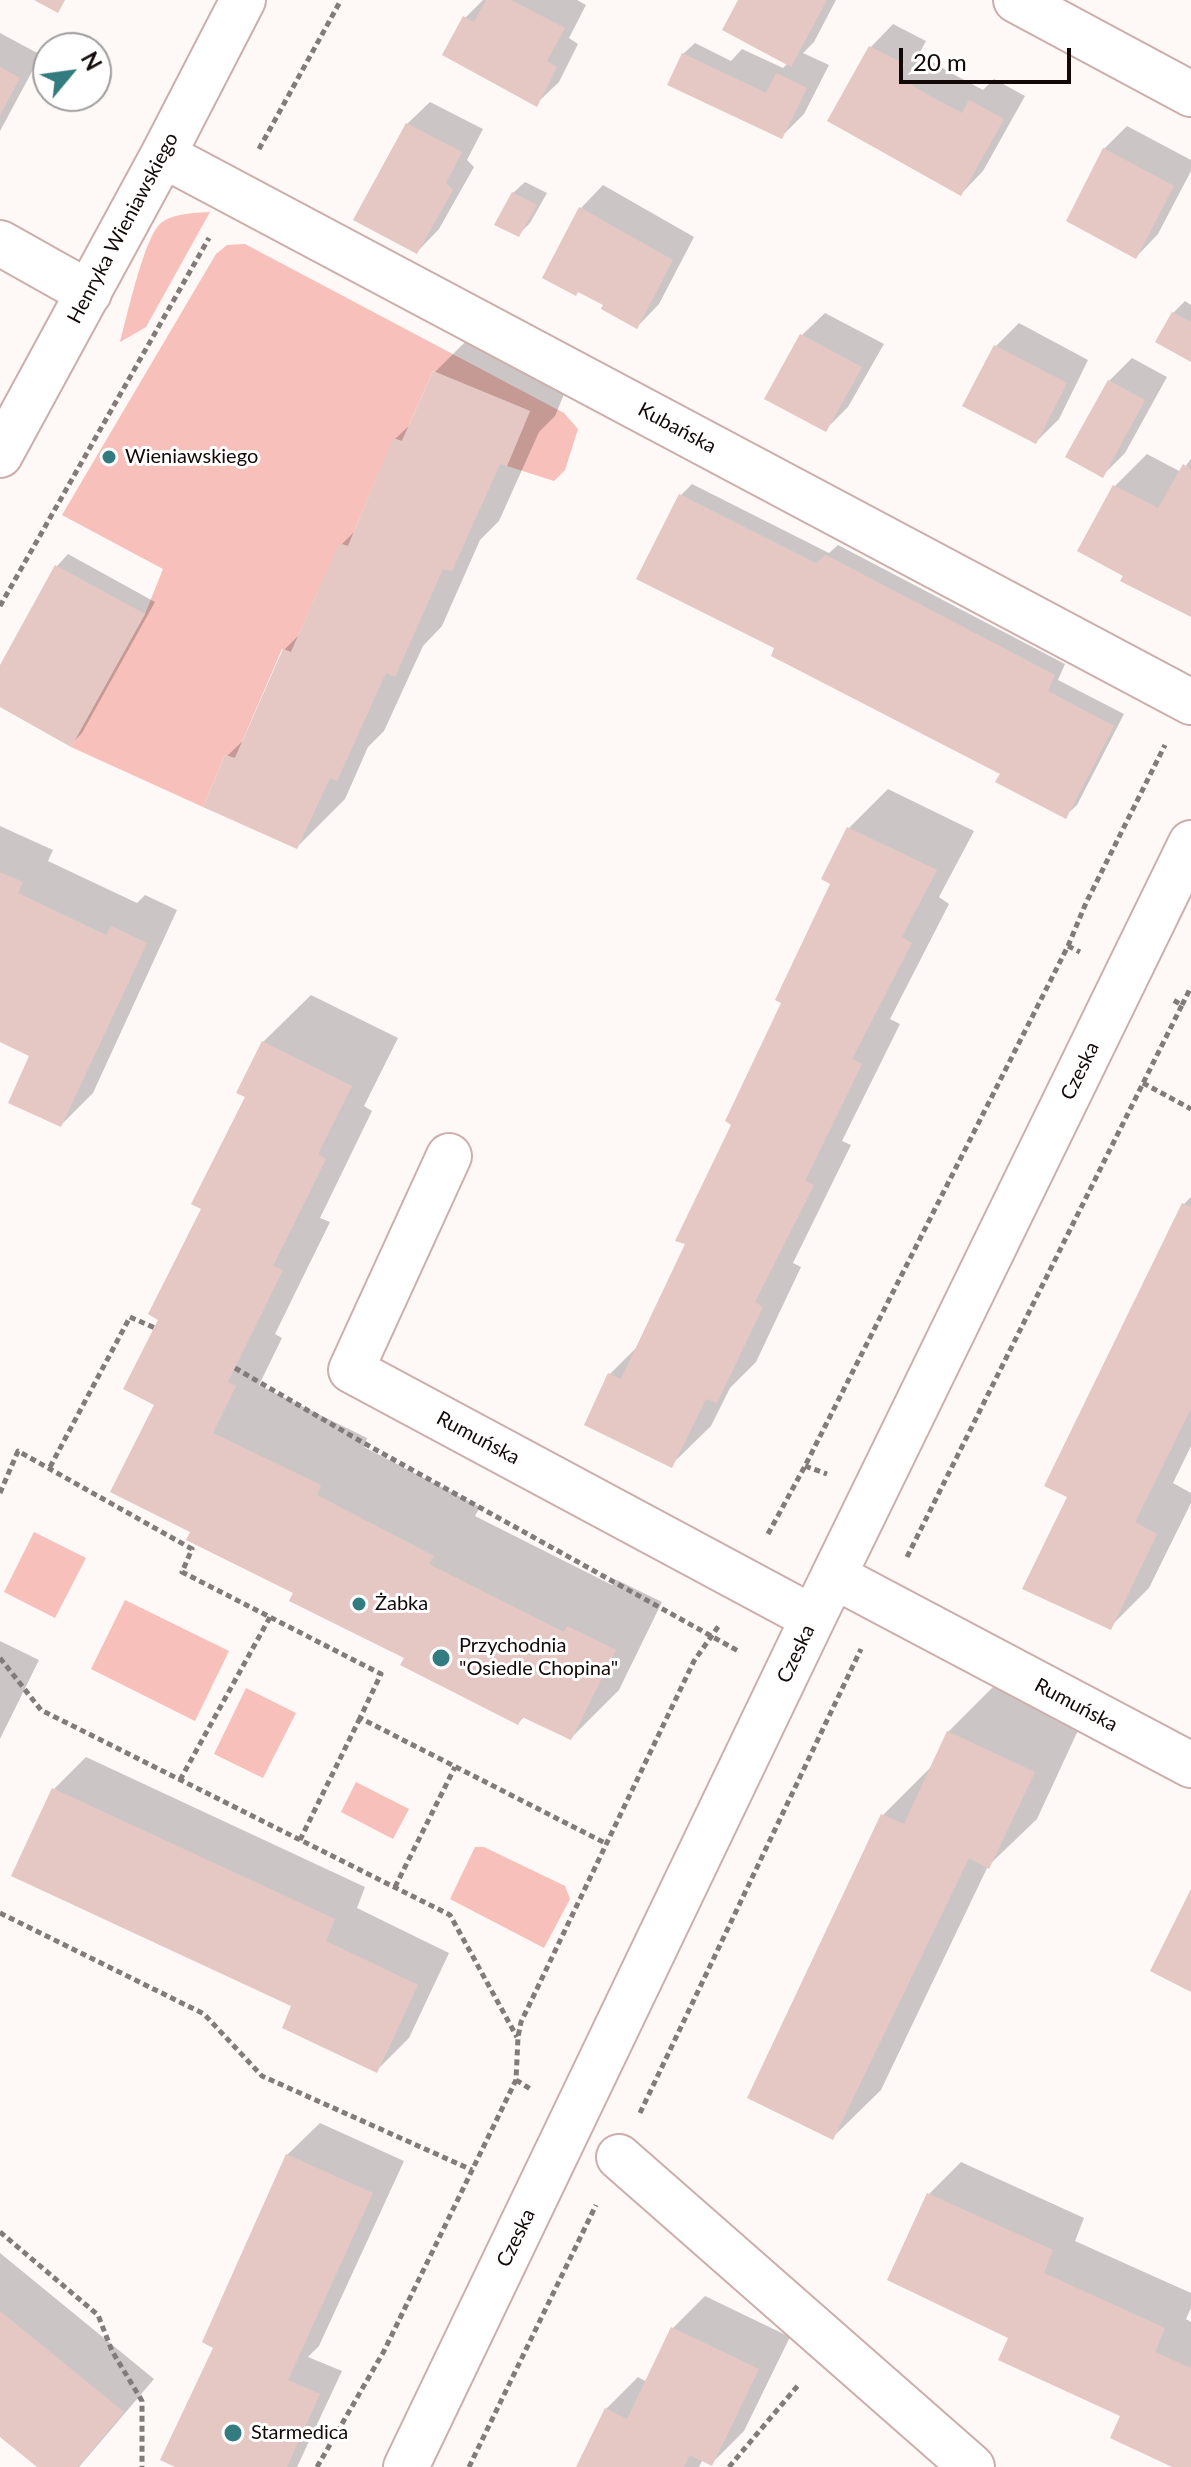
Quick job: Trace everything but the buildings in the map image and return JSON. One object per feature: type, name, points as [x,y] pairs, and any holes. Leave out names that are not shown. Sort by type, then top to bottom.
[{"type":"street","name":"Henryka Wieniawskiego","points":[[0,455],[163,155],[243,0]]},
{"type":"street","points":[[1016,0],[1191,94]]},
{"type":"street","name":"Kubańska","points":[[163,155],[1189,701]]},
{"type":"street","points":[[0,243],[89,293]]},
{"type":"street","name":"Czeska","points":[[406,2467],[813,1618],[1191,843]]},
{"type":"street","name":"Rumuńska","points":[[449,1156],[351,1370],[813,1618]]},
{"type":"street","name":"Rumuńska","points":[[834,1576],[1191,1765]]},
{"type":"street","points":[[619,2157],[972,2467]]},
{"type":"path","points":[[0,606],[341,0]]},
{"type":"path","points":[[1068,946],[1086,903],[1189,701]]},
{"type":"path","points":[[1182,1005],[1191,987]]},
{"type":"path","points":[[1143,1083],[1191,1109]]},
{"type":"path","points":[[50,1467],[130,1317],[155,1328]]},
{"type":"path","points":[[235,1368],[713,1637]]},
{"type":"path","points":[[0,1493],[18,1451],[192,1549],[182,1572],[381,1674],[300,1840]]},
{"type":"path","points":[[180,1780],[270,1617]]},
{"type":"path","points":[[0,1658],[41,1710],[450,1915],[518,2037]]},
{"type":"path","points":[[360,1718],[607,1844]]},
{"type":"path","points":[[395,1887],[455,1767]]},
{"type":"path","points":[[0,1913],[204,2014],[262,2076],[472,2170]]},
{"type":"path","points":[[0,2232],[98,2315],[112,2351],[142,2401],[143,2467]]},
{"type":"path","points":[[729,2467],[811,2370],[827,2340]]},
{"type":"shaded area","points":[[210,212],[146,327],[120,342],[142,260],[155,231],[172,217]]},
{"type":"shaded area","points":[[245,244],[564,413],[578,429],[565,470],[554,481],[507,466],[530,411],[433,371],[402,441],[393,439],[348,546],[339,544],[291,652],[282,649],[235,758],[225,755],[203,807],[71,747],[145,614],[163,569],[62,515],[216,254],[227,245]]},
{"type":"shaded area","points":[[34,1532],[86,1558],[55,1618],[4,1592]]},
{"type":"shaded area","points":[[125,1600],[229,1651],[195,1721],[91,1669]]},
{"type":"shaded area","points":[[246,1688],[296,1713],[263,1778],[214,1754]]},
{"type":"shaded area","points":[[356,1782],[409,1809],[393,1839],[341,1812]]},
{"type":"shaded area","points":[[475,1847],[484,1847],[565,1886],[570,1899],[544,1948],[450,1899]]},
{"type":"place","name":"Wieniawskiego","points":[[109,457]]},
{"type":"place","name":"Żabka","points":[[359,1604]]},
{"type":"place","name":"Przychodnia \"Osiedle Chopina\"","points":[[441,1658]]},
{"type":"place","name":"Starmedica","points":[[233,2433]]}]
